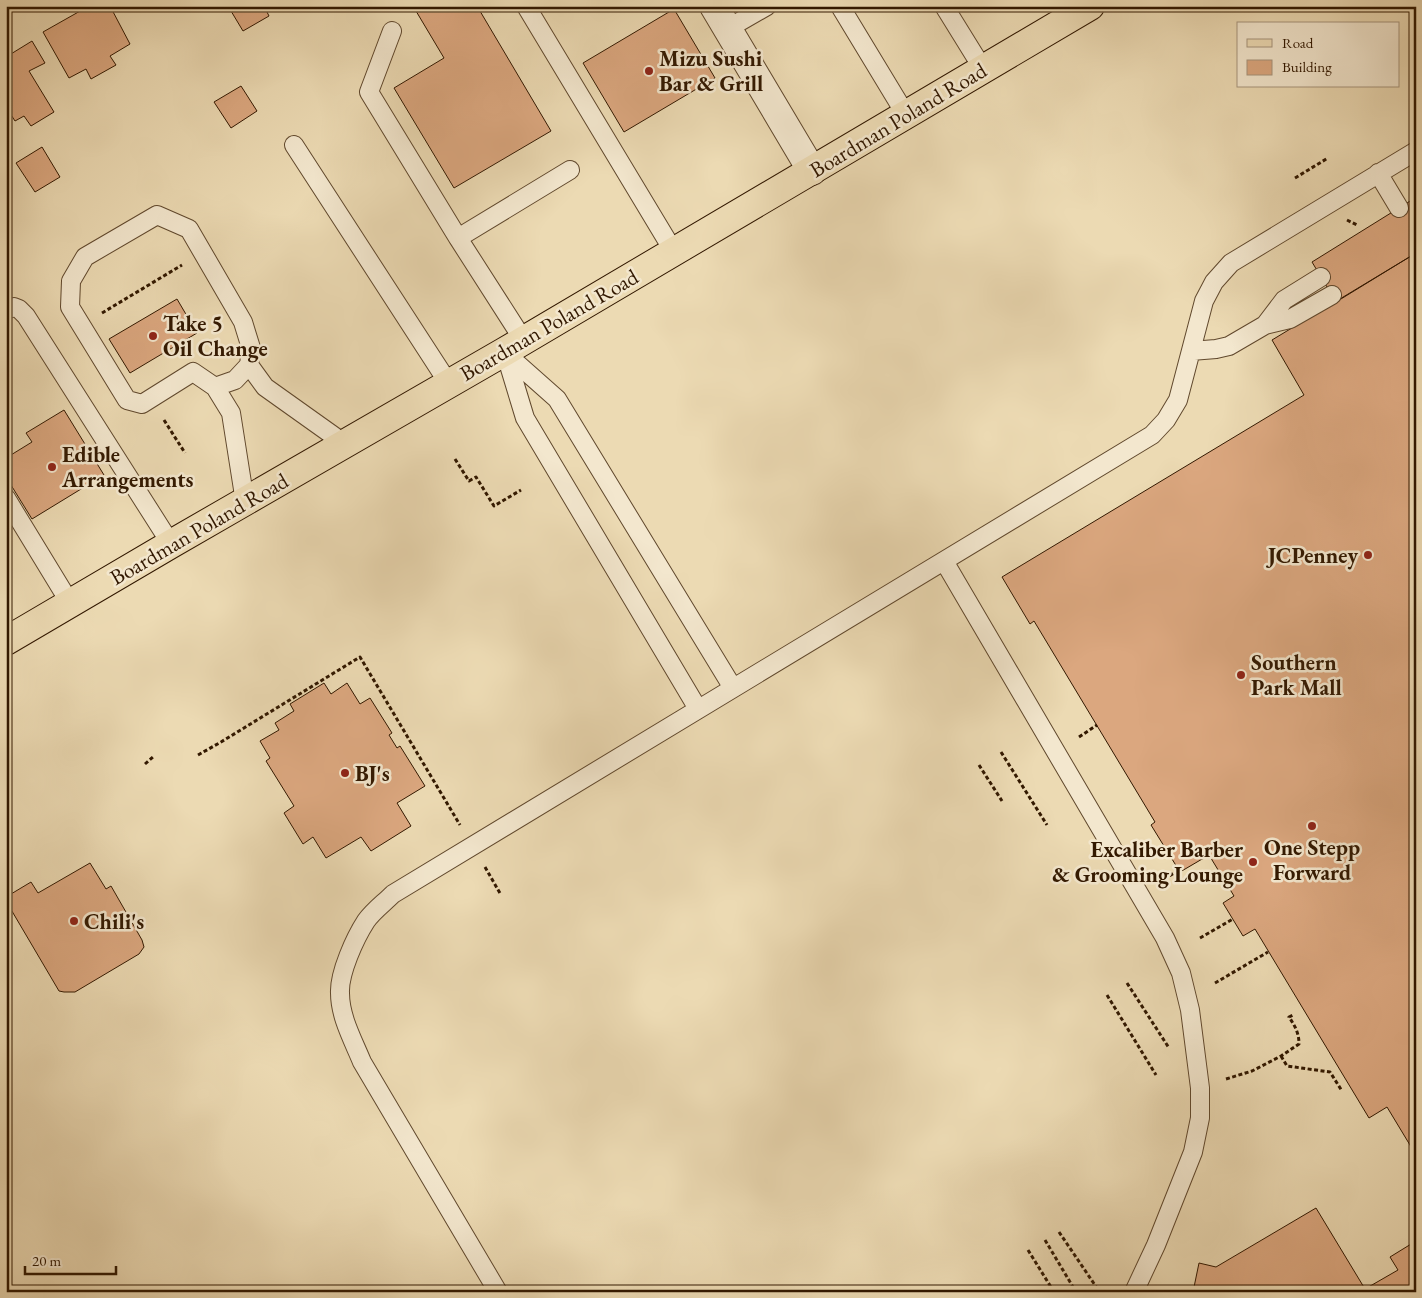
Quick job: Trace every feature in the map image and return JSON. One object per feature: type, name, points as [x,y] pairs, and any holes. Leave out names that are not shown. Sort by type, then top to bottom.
[{"type":"main road","name":"Boardman Poland Road","points":[[6,641],[450,384],[1090,6]]},
{"type":"street","points":[[720,18],[812,171]]},
{"type":"lane","points":[[526,6],[674,252]]},
{"type":"lane","points":[[720,18],[767,6]]},
{"type":"lane","points":[[840,6],[906,115]]},
{"type":"lane","points":[[944,6],[983,69]]},
{"type":"lane","points":[[392,31],[368,92],[458,238],[514,346],[557,399],[733,688]]},
{"type":"lane","points":[[294,145],[450,384]]},
{"type":"lane","points":[[498,1292],[362,1062],[345,1022],[340,992],[343,973],[351,948],[367,920],[393,894],[1152,435],[1166,420],[1178,400],[1204,301],[1214,282],[1231,263],[1416,151]]},
{"type":"lane","points":[[458,238],[570,170]]},
{"type":"lane","points":[[1378,174],[1399,208]]},
{"type":"lane","points":[[246,502],[231,413],[215,387],[193,372],[142,404],[126,400],[70,307],[71,281],[85,257],[157,214],[188,229],[243,322],[251,348],[250,365],[265,387],[345,444]]},
{"type":"lane","points":[[1266,325],[1284,300],[1321,277]]},
{"type":"lane","points":[[1191,351],[1230,346],[1266,325],[1290,319],[1332,295]]},
{"type":"lane","points":[[6,310],[14,307],[26,316],[171,544]]},
{"type":"lane","points":[[514,346],[525,418],[698,709]]},
{"type":"lane","points":[[215,387],[235,380],[250,365]]},
{"type":"lane","points":[[6,498],[70,604]]},
{"type":"lane","points":[[944,560],[1165,938],[1181,973],[1190,1010],[1200,1088],[1200,1118],[1193,1152],[1156,1244],[1134,1292]]},
{"type":"path","points":[[1295,178],[1328,158]]},
{"type":"path","points":[[80,326],[202,253]]},
{"type":"path","points":[[150,398],[185,453]]},
{"type":"path","points":[[455,459],[469,481],[476,477],[494,506],[521,490]]},
{"type":"path","points":[[198,755],[305,693],[360,657],[501,895]]},
{"type":"path","points":[[1079,736],[1096,725]]},
{"type":"path","points":[[1001,752],[1047,825]]},
{"type":"path","points":[[146,764],[154,756]]},
{"type":"path","points":[[979,765],[1002,801]]},
{"type":"path","points":[[1164,879],[1179,870]]},
{"type":"path","points":[[1200,938],[1233,919]]},
{"type":"path","points":[[1215,983],[1268,952]]},
{"type":"path","points":[[1128,983],[1173,1054]]},
{"type":"path","points":[[1107,995],[1156,1074]]},
{"type":"path","points":[[1226,1078],[1252,1071],[1299,1044],[1296,1028],[1289,1018],[1293,1015]]},
{"type":"path","points":[[1281,1056],[1287,1066],[1330,1072],[1342,1091]]},
{"type":"path","points":[[1059,1232],[1099,1291],[1106,1290]]},
{"type":"path","points":[[1044,1240],[1076,1292]]},
{"type":"path","points":[[1028,1250],[1054,1292]]},
{"type":"building","points":[[89,6],[110,6],[130,44],[110,56],[116,65],[91,79],[86,69],[69,78],[43,32]]},
{"type":"building","points":[[228,6],[264,6],[269,16],[243,31]]},
{"type":"building","points":[[413,6],[477,6],[551,131],[454,188],[394,88],[444,58]]},
{"type":"building","name":"Mizu Sushi Bar & Grill","points":[[674,9],[715,78],[624,132],[583,63]]},
{"type":"building","points":[[32,41],[45,63],[29,71],[54,112],[31,126],[24,116],[15,121],[6,107],[6,57]]},
{"type":"building","points":[[241,86],[257,111],[231,128],[214,102]]},
{"type":"building","points":[[42,147],[60,177],[35,192],[16,163]]},
{"type":"building","points":[[1415,198],[1416,253],[1336,302],[1312,262]]},
{"type":"building","name":"Southern Park Mall","points":[[1416,253],[1416,1155],[1387,1107],[1369,1118],[1255,929],[1243,936],[1223,903],[1234,896],[1209,855],[1180,872],[1151,825],[1155,822],[1034,621],[1030,624],[1002,577],[1304,395],[1272,340]]},
{"type":"building","name":"Take 5 Oil Change","points":[[177,299],[197,333],[130,373],[109,339]]},
{"type":"building","name":"Edible Arrangements","points":[[64,410],[104,475],[32,519],[6,477],[6,458],[32,442],[26,433]]},
{"type":"building","name":"BJ's","points":[[324,683],[331,694],[347,683],[360,704],[370,698],[392,733],[389,735],[397,748],[400,746],[425,786],[397,803],[411,826],[371,851],[361,837],[326,858],[313,837],[303,844],[284,813],[294,806],[266,761],[270,758],[260,741],[279,730],[275,723],[294,711],[290,704]]},
{"type":"building","name":"Chili's","points":[[90,863],[106,889],[111,886],[142,940],[144,947],[139,954],[75,992],[59,991],[6,901],[6,897],[31,882],[38,893]]},
{"type":"building","points":[[1316,1208],[1365,1289],[1398,1270],[1390,1257],[1416,1241],[1416,1292],[1193,1292],[1199,1263],[1216,1267]]},
{"type":"place","name":"Mizu Sushi Bar & Grill","points":[[649,71]]},
{"type":"place","name":"Take 5 Oil Change","points":[[153,336]]},
{"type":"place","name":"Edible Arrangements","points":[[52,467]]},
{"type":"place","name":"JCPenney","points":[[1368,555]]},
{"type":"place","name":"Southern Park Mall","points":[[1241,675]]},
{"type":"place","name":"BJ's","points":[[345,773]]},
{"type":"place","name":"One Stepp Forward","points":[[1312,826]]},
{"type":"place","name":"Excaliber Barber & Grooming Lounge","points":[[1253,862]]},
{"type":"place","name":"Chili's","points":[[74,921]]}]
